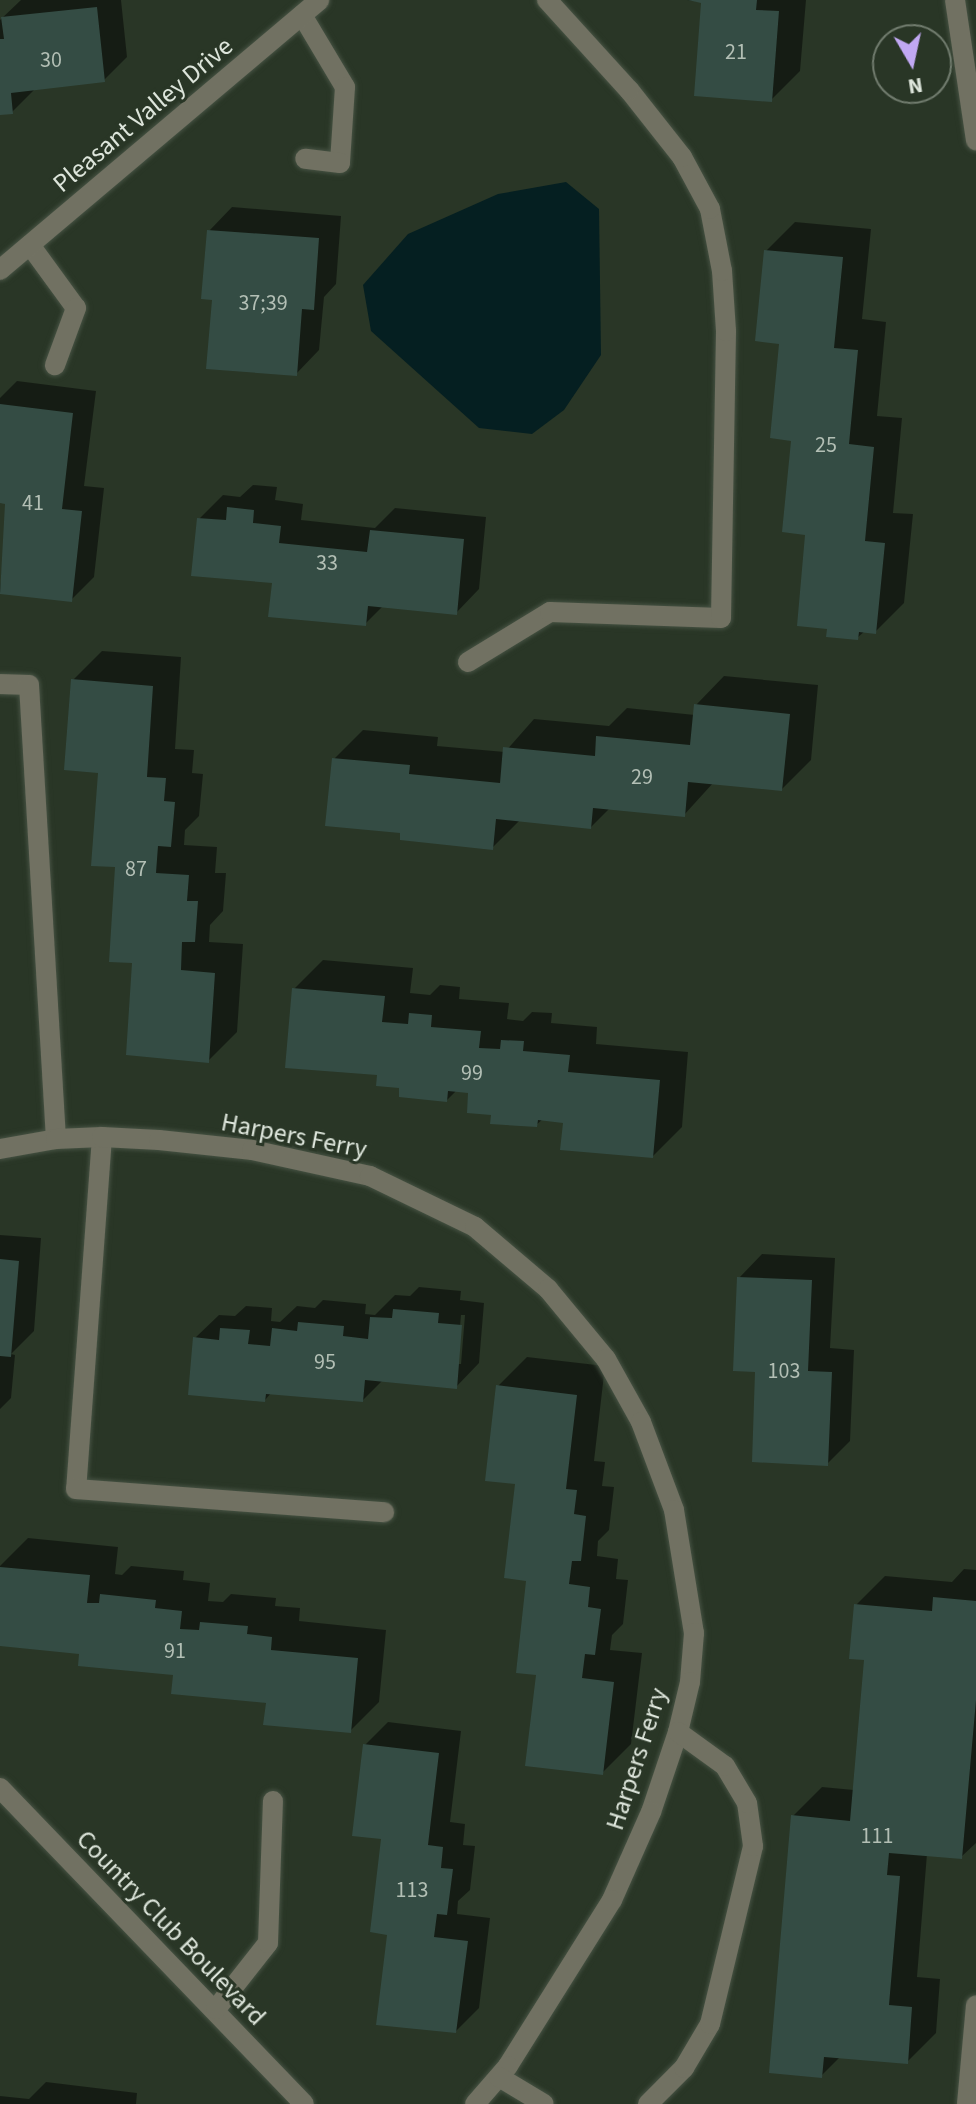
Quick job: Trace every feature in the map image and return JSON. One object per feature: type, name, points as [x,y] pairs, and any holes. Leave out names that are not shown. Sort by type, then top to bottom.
[{"type":"street","name":"Pleasant Valley Drive","points":[[0,270],[319,0]]},
{"type":"street","points":[[468,662],[550,612],[721,618],[726,331],[722,271],[710,209],[682,157],[547,0]]},
{"type":"street","points":[[955,0],[972,90],[976,140]]},
{"type":"street","points":[[302,15],[345,87],[340,163],[305,159]]},
{"type":"street","points":[[30,245],[76,308],[55,365]]},
{"type":"street","points":[[0,684],[29,685],[56,1139]]},
{"type":"street","points":[[102,1137],[76,1489],[384,1512]]},
{"type":"street","name":"Harpers Ferry","points":[[0,1149],[56,1139],[102,1137],[252,1150],[370,1176],[475,1227],[548,1289],[606,1359],[641,1422],[674,1510],[694,1633],[690,1682],[678,1732],[651,1812],[612,1900],[499,2077],[475,2104]]},
{"type":"street","points":[[648,2104],[684,2068],[710,2024],[753,1846],[747,1803],[725,1766],[678,1732]]},
{"type":"street","name":"Country Club Boulevard","points":[[0,1788],[216,2009],[304,2104]]},
{"type":"street","points":[[216,2009],[268,1943],[273,1801]]},
{"type":"street","points":[[967,2104],[976,2005]]},
{"type":"street","points":[[499,2077],[544,2104]]},
{"type":"water","points":[[566,182],[599,209],[601,355],[564,410],[532,434],[479,428],[371,331],[363,285],[408,234],[498,194]]},
{"type":"building","points":[[688,0],[757,0],[756,10],[779,11],[772,102],[694,96],[701,3]]},
{"type":"building","points":[[97,7],[105,82],[11,93],[13,114],[0,115],[0,39],[4,39],[1,17]]},
{"type":"building","points":[[207,230],[319,238],[314,310],[302,309],[297,376],[206,369],[212,300],[201,299]]},
{"type":"building","points":[[764,250],[843,257],[834,348],[858,350],[849,444],[874,447],[865,541],[885,543],[876,634],[859,632],[858,640],[826,637],[827,629],[797,626],[805,535],[782,532],[791,441],[770,438],[779,344],[755,341]]},
{"type":"building","points":[[0,404],[73,413],[62,509],[82,511],[72,602],[0,594],[5,504],[0,503]]},
{"type":"building","points":[[227,507],[254,510],[253,523],[281,526],[279,543],[367,552],[370,530],[464,539],[457,615],[368,606],[366,626],[268,617],[272,583],[191,576],[197,518],[226,520]]},
{"type":"building","points":[[71,679],[153,686],[147,777],[166,778],[164,801],[175,802],[171,847],[158,846],[156,873],[189,875],[187,901],[198,901],[195,942],[182,942],[181,970],[215,973],[209,1063],[126,1055],[132,963],[109,962],[115,867],[91,866],[98,773],[64,770]]},
{"type":"building","points":[[694,704],[790,714],[782,791],[688,782],[685,817],[593,808],[591,829],[496,819],[493,850],[400,840],[400,833],[325,826],[332,758],[410,765],[409,774],[500,783],[503,747],[595,756],[596,736],[690,745]]},
{"type":"building","points":[[292,988],[385,996],[382,1022],[408,1024],[409,1013],[432,1015],[431,1027],[481,1031],[479,1048],[500,1049],[501,1040],[524,1041],[523,1051],[570,1055],[568,1072],[660,1080],[653,1158],[560,1150],[563,1123],[538,1120],[537,1127],[490,1124],[491,1115],[467,1113],[468,1093],[448,1091],[447,1102],[399,1097],[399,1088],[376,1086],[377,1075],[285,1068]]},
{"type":"building","points":[[0,1259],[19,1261],[11,1357],[0,1356]]},
{"type":"building","points":[[737,1277],[812,1280],[808,1371],[832,1372],[828,1466],[752,1462],[755,1372],[733,1371]]},
{"type":"building","points":[[393,1309],[439,1313],[438,1323],[462,1325],[457,1389],[365,1380],[363,1402],[266,1394],[265,1402],[188,1395],[193,1337],[219,1340],[220,1328],[250,1330],[248,1344],[270,1346],[272,1328],[297,1331],[298,1322],[344,1326],[343,1336],[368,1339],[370,1317],[392,1318]]},
{"type":"building","points":[[496,1385],[577,1395],[566,1489],[577,1490],[574,1514],[586,1516],[581,1561],[572,1561],[569,1584],[590,1587],[588,1607],[601,1609],[595,1655],[585,1654],[582,1678],[614,1682],[603,1775],[525,1766],[536,1675],[516,1673],[526,1581],[504,1578],[515,1484],[485,1481]]},
{"type":"building","points":[[0,1567],[90,1575],[87,1603],[99,1603],[100,1594],[156,1600],[155,1608],[182,1611],[180,1629],[199,1630],[200,1622],[248,1626],[247,1634],[272,1637],[271,1650],[358,1658],[351,1733],[263,1725],[266,1703],[171,1694],[173,1675],[78,1666],[79,1654],[0,1646]]},
{"type":"building","points":[[933,1597],[976,1601],[976,1700],[962,1859],[889,1853],[887,1875],[900,1876],[889,2005],[912,2007],[908,2064],[824,2057],[822,2078],[769,2073],[791,1815],[850,1821],[864,1660],[849,1659],[854,1604],[932,1611]]},
{"type":"building","points":[[363,1744],[439,1753],[428,1845],[443,1847],[441,1868],[453,1869],[447,1915],[437,1914],[434,1937],[468,1941],[456,2033],[376,2025],[387,1935],[370,1932],[381,1839],[352,1836]]}]
